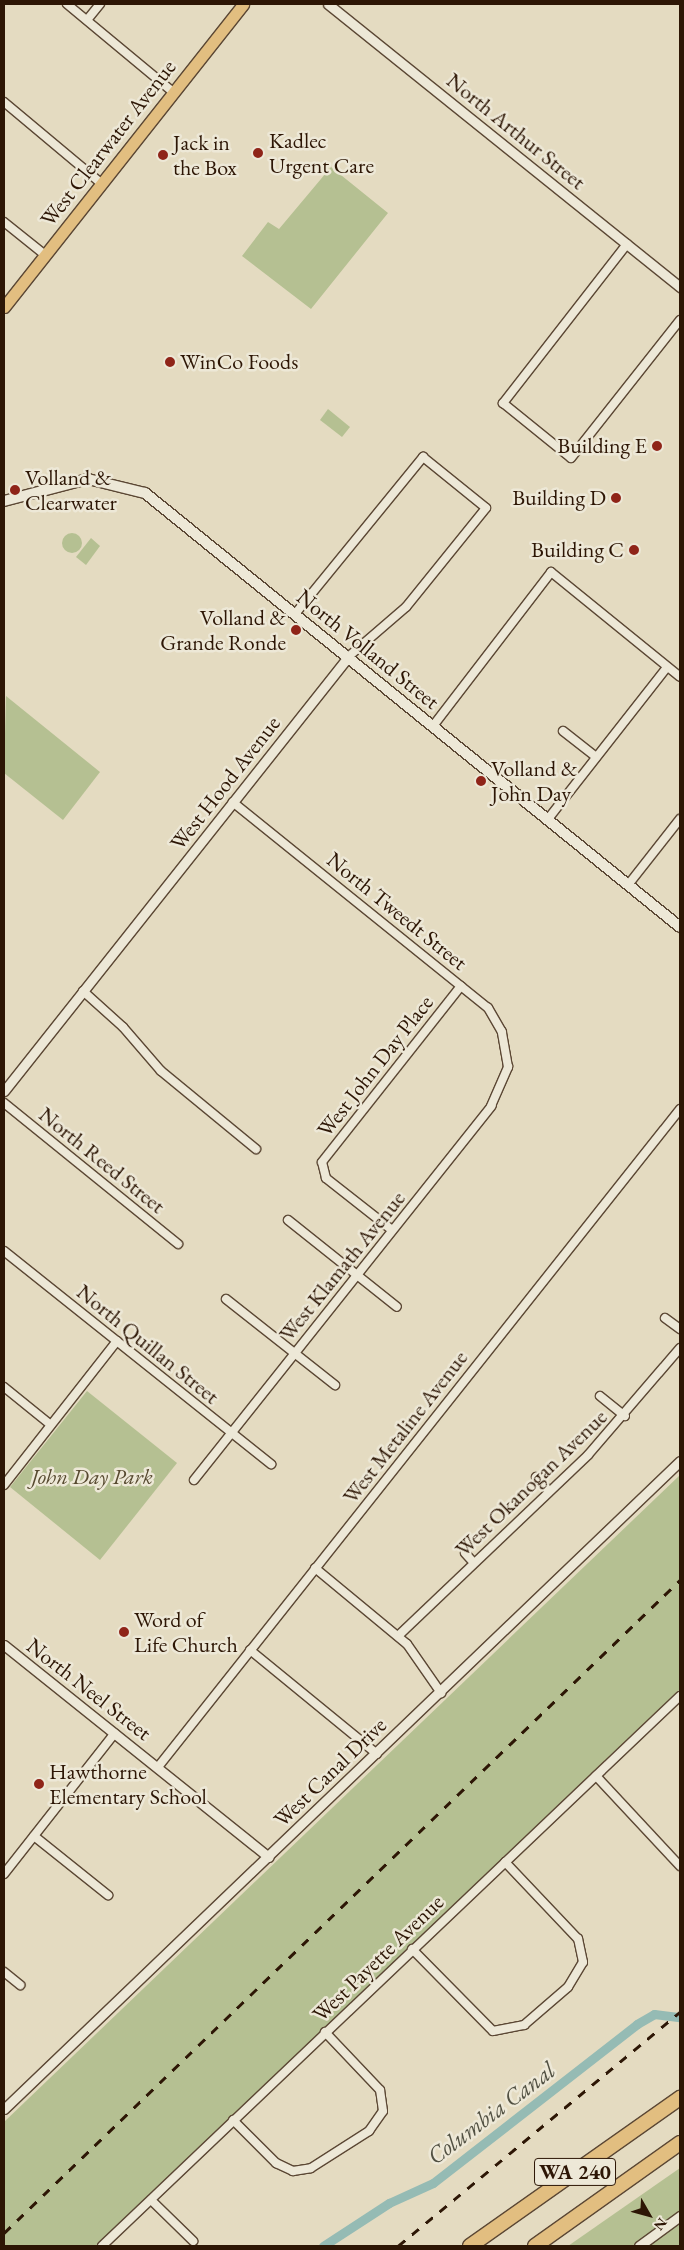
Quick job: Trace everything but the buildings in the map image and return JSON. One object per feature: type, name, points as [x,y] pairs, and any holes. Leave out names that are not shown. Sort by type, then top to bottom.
[{"type":"highway","name":"WA 240","points":[[470,2246],[680,2098]]},
{"type":"highway","name":"WA 240","points":[[535,2246],[680,2143]]},
{"type":"main road","name":"West Clearwater Avenue","points":[[4,307],[243,4]]},
{"type":"main road","name":"North Volland Street","points":[[4,501],[76,480],[125,485],[152,498],[680,927]]},
{"type":"street","points":[[67,4],[173,92]]},
{"type":"street","points":[[87,20],[100,4]]},
{"type":"street","name":"North Arthur Street","points":[[328,4],[680,287]]},
{"type":"street","points":[[4,102],[101,183]]},
{"type":"street","points":[[4,222],[44,255]]},
{"type":"street","points":[[627,244],[503,403],[571,458],[680,320]]},
{"type":"street","name":"West Hood Avenue","points":[[4,1091],[348,657],[406,607],[486,508],[423,457],[295,614]]},
{"type":"street","points":[[433,726],[551,572],[680,677]]},
{"type":"street","points":[[548,819],[667,667]]},
{"type":"street","points":[[563,731],[596,757]]},
{"type":"street","name":"North Tweedt Street","points":[[234,802],[461,986],[494,1015],[505,1044],[508,1068]]},
{"type":"street","points":[[628,885],[680,819]]},
{"type":"street","name":"West John Day Place","points":[[392,1230],[322,1170],[324,1159],[461,986]]},
{"type":"street","points":[[83,991],[123,1027],[161,1071],[256,1149]]},
{"type":"street","name":"West Klamath Avenue","points":[[194,1480],[495,1100],[508,1068]]},
{"type":"street","name":"North Reed Street","points":[[4,1103],[178,1244]]},
{"type":"street","name":"West Metaline Avenue","points":[[158,1767],[680,1109]]},
{"type":"street","points":[[288,1220],[397,1306]]},
{"type":"street","name":"North Quillan Street","points":[[4,1250],[271,1464]]},
{"type":"street","points":[[226,1299],[335,1385]]},
{"type":"street","points":[[665,1318],[680,1329]]},
{"type":"street","points":[[4,1485],[118,1341]]},
{"type":"street","name":"West Okanogan Avenue","points":[[398,1636],[625,1416],[680,1348]]},
{"type":"street","points":[[4,1388],[51,1425]]},
{"type":"street","points":[[600,1396],[625,1416]]},
{"type":"street","name":"West Canal Drive","points":[[4,2109],[377,1754],[680,1461]]},
{"type":"street","points":[[536,1477],[549,1491]]},
{"type":"street","points":[[465,1553],[474,1563]]},
{"type":"street","points":[[315,1568],[398,1636],[441,1692]]},
{"type":"street","name":"North Neel Street","points":[[4,1644],[269,1857]]},
{"type":"street","points":[[250,1650],[377,1754]]},
{"type":"street","name":"West Payette Avenue","points":[[102,2246],[680,1696]]},
{"type":"street","points":[[4,1874],[116,1733]]},
{"type":"street","points":[[596,1776],[680,1866]]},
{"type":"street","points":[[34,1836],[108,1895]]},
{"type":"street","points":[[412,1949],[494,2031],[524,2025],[568,1987],[583,1962],[578,1939],[505,1862]]},
{"type":"street","points":[[4,1972],[20,1985]]},
{"type":"street","points":[[233,2120],[276,2163],[293,2171],[311,2168],[369,2130],[382,2111],[380,2090],[325,2032]]},
{"type":"street","points":[[151,2200],[193,2242]]},
{"type":"street","points":[[639,2246],[680,2216]]},
{"type":"green space","points":[[331,167],[388,213],[311,309],[242,256],[268,222],[279,229]]},
{"type":"green space","points":[[328,409],[350,427],[342,437],[320,420]]},
{"type":"green space","points":[[68,533],[76,533],[82,539],[82,547],[76,553],[68,553],[62,547],[62,539]]},
{"type":"green space","points":[[91,538],[100,546],[86,565],[76,557]]},
{"type":"green space","points":[[6,696],[100,772],[63,820],[4,773]]},
{"type":"green space","name":"John Day Park","points":[[87,1391],[177,1463],[100,1560],[10,1487]]},
{"type":"green space","points":[[680,1475],[680,1689],[95,2246],[4,2246],[4,2122]]},
{"type":"green space","points":[[680,2168],[680,2246],[568,2246]]},
{"type":"waterway","name":"Columbia Canal","points":[[323,2246],[389,2203],[433,2183],[637,2024],[654,2014],[680,2017]]},
{"type":"railway","points":[[4,2233],[680,1580]]},
{"type":"railway","points":[[398,2246],[680,2012]]},
{"type":"place","name":"Kadlec Urgent Care","points":[[258,153]]},
{"type":"place","name":"Jack in the Box","points":[[163,155]]},
{"type":"place","name":"WinCo Foods","points":[[170,362]]},
{"type":"place","name":"Building E","points":[[657,446]]},
{"type":"place","name":"Volland & Clearwater","points":[[15,490]]},
{"type":"place","name":"Building D","points":[[616,498]]},
{"type":"place","name":"Building C","points":[[634,550]]},
{"type":"place","name":"Volland & Grande Ronde","points":[[296,630]]},
{"type":"place","name":"Volland & John Day","points":[[481,781]]},
{"type":"place","name":"Word of Life Church","points":[[124,1632]]},
{"type":"place","name":"Hawthorne Elementary School","points":[[39,1784]]}]
